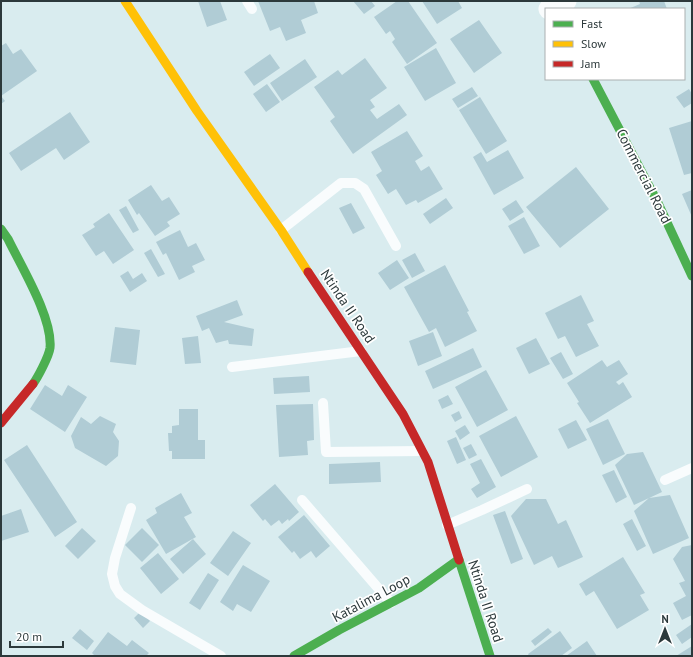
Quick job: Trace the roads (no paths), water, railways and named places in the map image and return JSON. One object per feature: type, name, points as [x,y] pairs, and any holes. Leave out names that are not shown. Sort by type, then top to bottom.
[{"type":"street","name":"Ntinda II Road","points":[[125,1],[197,111],[281,230],[327,302],[403,414],[428,462],[458,560],[490,656]]},
{"type":"street","points":[[551,8],[566,1]]},
{"type":"street","name":"Commercial Road","points":[[594,80],[617,122],[692,276]]},
{"type":"street","points":[[1,229],[44,312],[48,328],[50,348],[38,377],[1,423]]},
{"type":"street","name":"Katalima Loop","points":[[294,656],[339,630],[419,588],[458,560]]},
{"type":"lane","points":[[281,230],[341,183],[355,183],[364,189],[396,246]]},
{"type":"lane","points":[[232,367],[361,351]]},
{"type":"lane","points":[[323,403],[326,452],[422,451]]},
{"type":"lane","points":[[665,480],[692,468]]},
{"type":"lane","points":[[447,525],[527,489]]},
{"type":"lane","points":[[302,500],[391,603]]},
{"type":"lane","points":[[130,508],[115,558],[112,574],[115,586],[120,594],[142,610],[221,656]]}]
